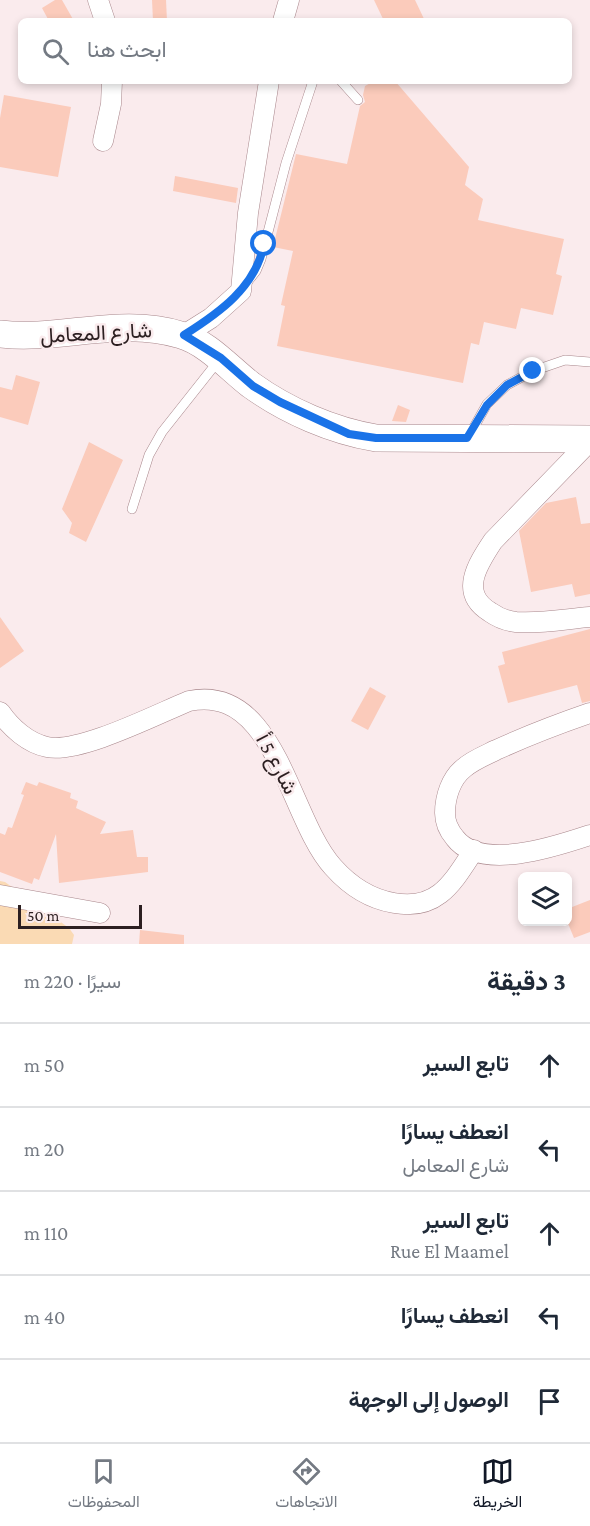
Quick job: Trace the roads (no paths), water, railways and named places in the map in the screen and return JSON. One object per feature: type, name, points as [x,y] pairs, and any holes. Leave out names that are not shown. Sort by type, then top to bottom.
[{"type":"street","points":[[98,0],[104,18]]},
{"type":"street","points":[[284,18],[289,0]]},
{"type":"street","points":[[103,141],[111,104],[112,84]]},
{"type":"street","points":[[184,335],[211,318],[241,291],[248,213],[269,84]]},
{"type":"street","name":"شارع المعامل","points":[[0,334],[26,336],[135,327],[157,328],[184,335],[221,358],[253,386],[280,402],[349,434],[376,438],[590,440]]},
{"type":"street","points":[[590,440],[493,541],[482,557],[472,585],[474,597],[481,607],[494,615],[516,621],[590,617]]},
{"type":"street","name":"شارع 5 أ","points":[[0,712],[16,731],[29,740],[48,748],[73,746],[96,740],[189,701],[204,698],[236,708],[257,727],[284,774],[316,841],[332,866],[358,889],[370,896],[390,902],[407,905],[424,903],[441,894],[452,883],[474,850]]},
{"type":"street","points":[[590,713],[510,743],[463,768],[449,791],[445,816],[449,831],[459,843],[489,854],[517,854],[590,835]]},
{"type":"street","points":[[0,895],[100,913]]},
{"type":"lane","points":[[241,291],[256,271],[261,259],[286,163],[312,84]]},
{"type":"lane","points":[[344,84],[358,100]]},
{"type":"lane","points":[[132,509],[149,455],[162,432],[221,358]]},
{"type":"lane","points":[[467,438],[487,405],[507,385],[533,371],[565,360],[590,362]]}]
